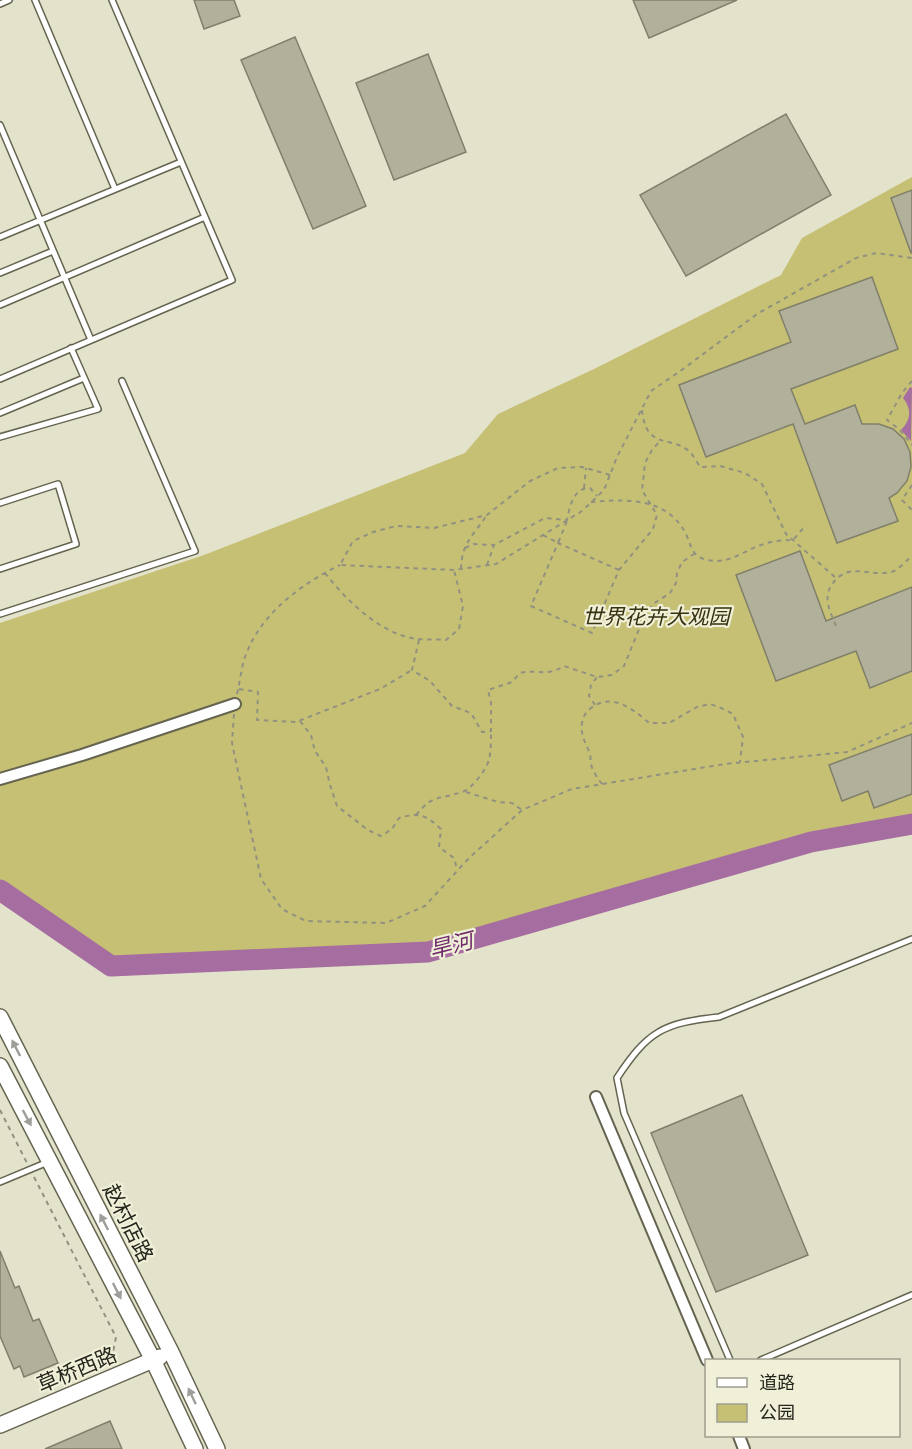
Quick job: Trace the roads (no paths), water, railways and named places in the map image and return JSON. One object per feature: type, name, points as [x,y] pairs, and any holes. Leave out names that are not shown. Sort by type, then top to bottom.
[{"type":"main road","name":"赵村店路","points":[[0,1017],[171,1352],[216,1449]]},
{"type":"main road","name":"赵村店路","points":[[0,1066],[153,1360],[195,1449]]},
{"type":"main road","name":"草桥西路","points":[[0,1425],[171,1352]]},
{"type":"street","points":[[0,779],[82,755],[235,704]]},
{"type":"street","points":[[596,1097],[707,1359]]},
{"type":"lane","points":[[0,4],[9,0]]},
{"type":"lane","points":[[35,0],[116,189]]},
{"type":"lane","points":[[0,378],[231,280],[112,0]]},
{"type":"lane","points":[[0,125],[91,340]]},
{"type":"lane","points":[[0,237],[181,162]]},
{"type":"lane","points":[[0,305],[205,218]]},
{"type":"lane","points":[[0,273],[53,251]]},
{"type":"lane","points":[[0,437],[98,409],[71,348]]},
{"type":"lane","points":[[0,412],[84,378]]},
{"type":"lane","points":[[0,614],[195,550],[122,381]]},
{"type":"lane","points":[[0,503],[58,484],[76,544],[0,569]]},
{"type":"lane","points":[[730,1359],[624,1113],[617,1078],[635,1052],[654,1034],[685,1021],[719,1017],[912,939]]},
{"type":"lane","points":[[0,1182],[50,1161]]},
{"type":"lane","points":[[763,1359],[912,1295]]},
{"type":"waterway","name":"旱河","points":[[0,890],[111,966],[428,952],[811,842],[912,824]]},
{"type":"park label","name":"世界花卉大观园","points":[[656,617]]}]
